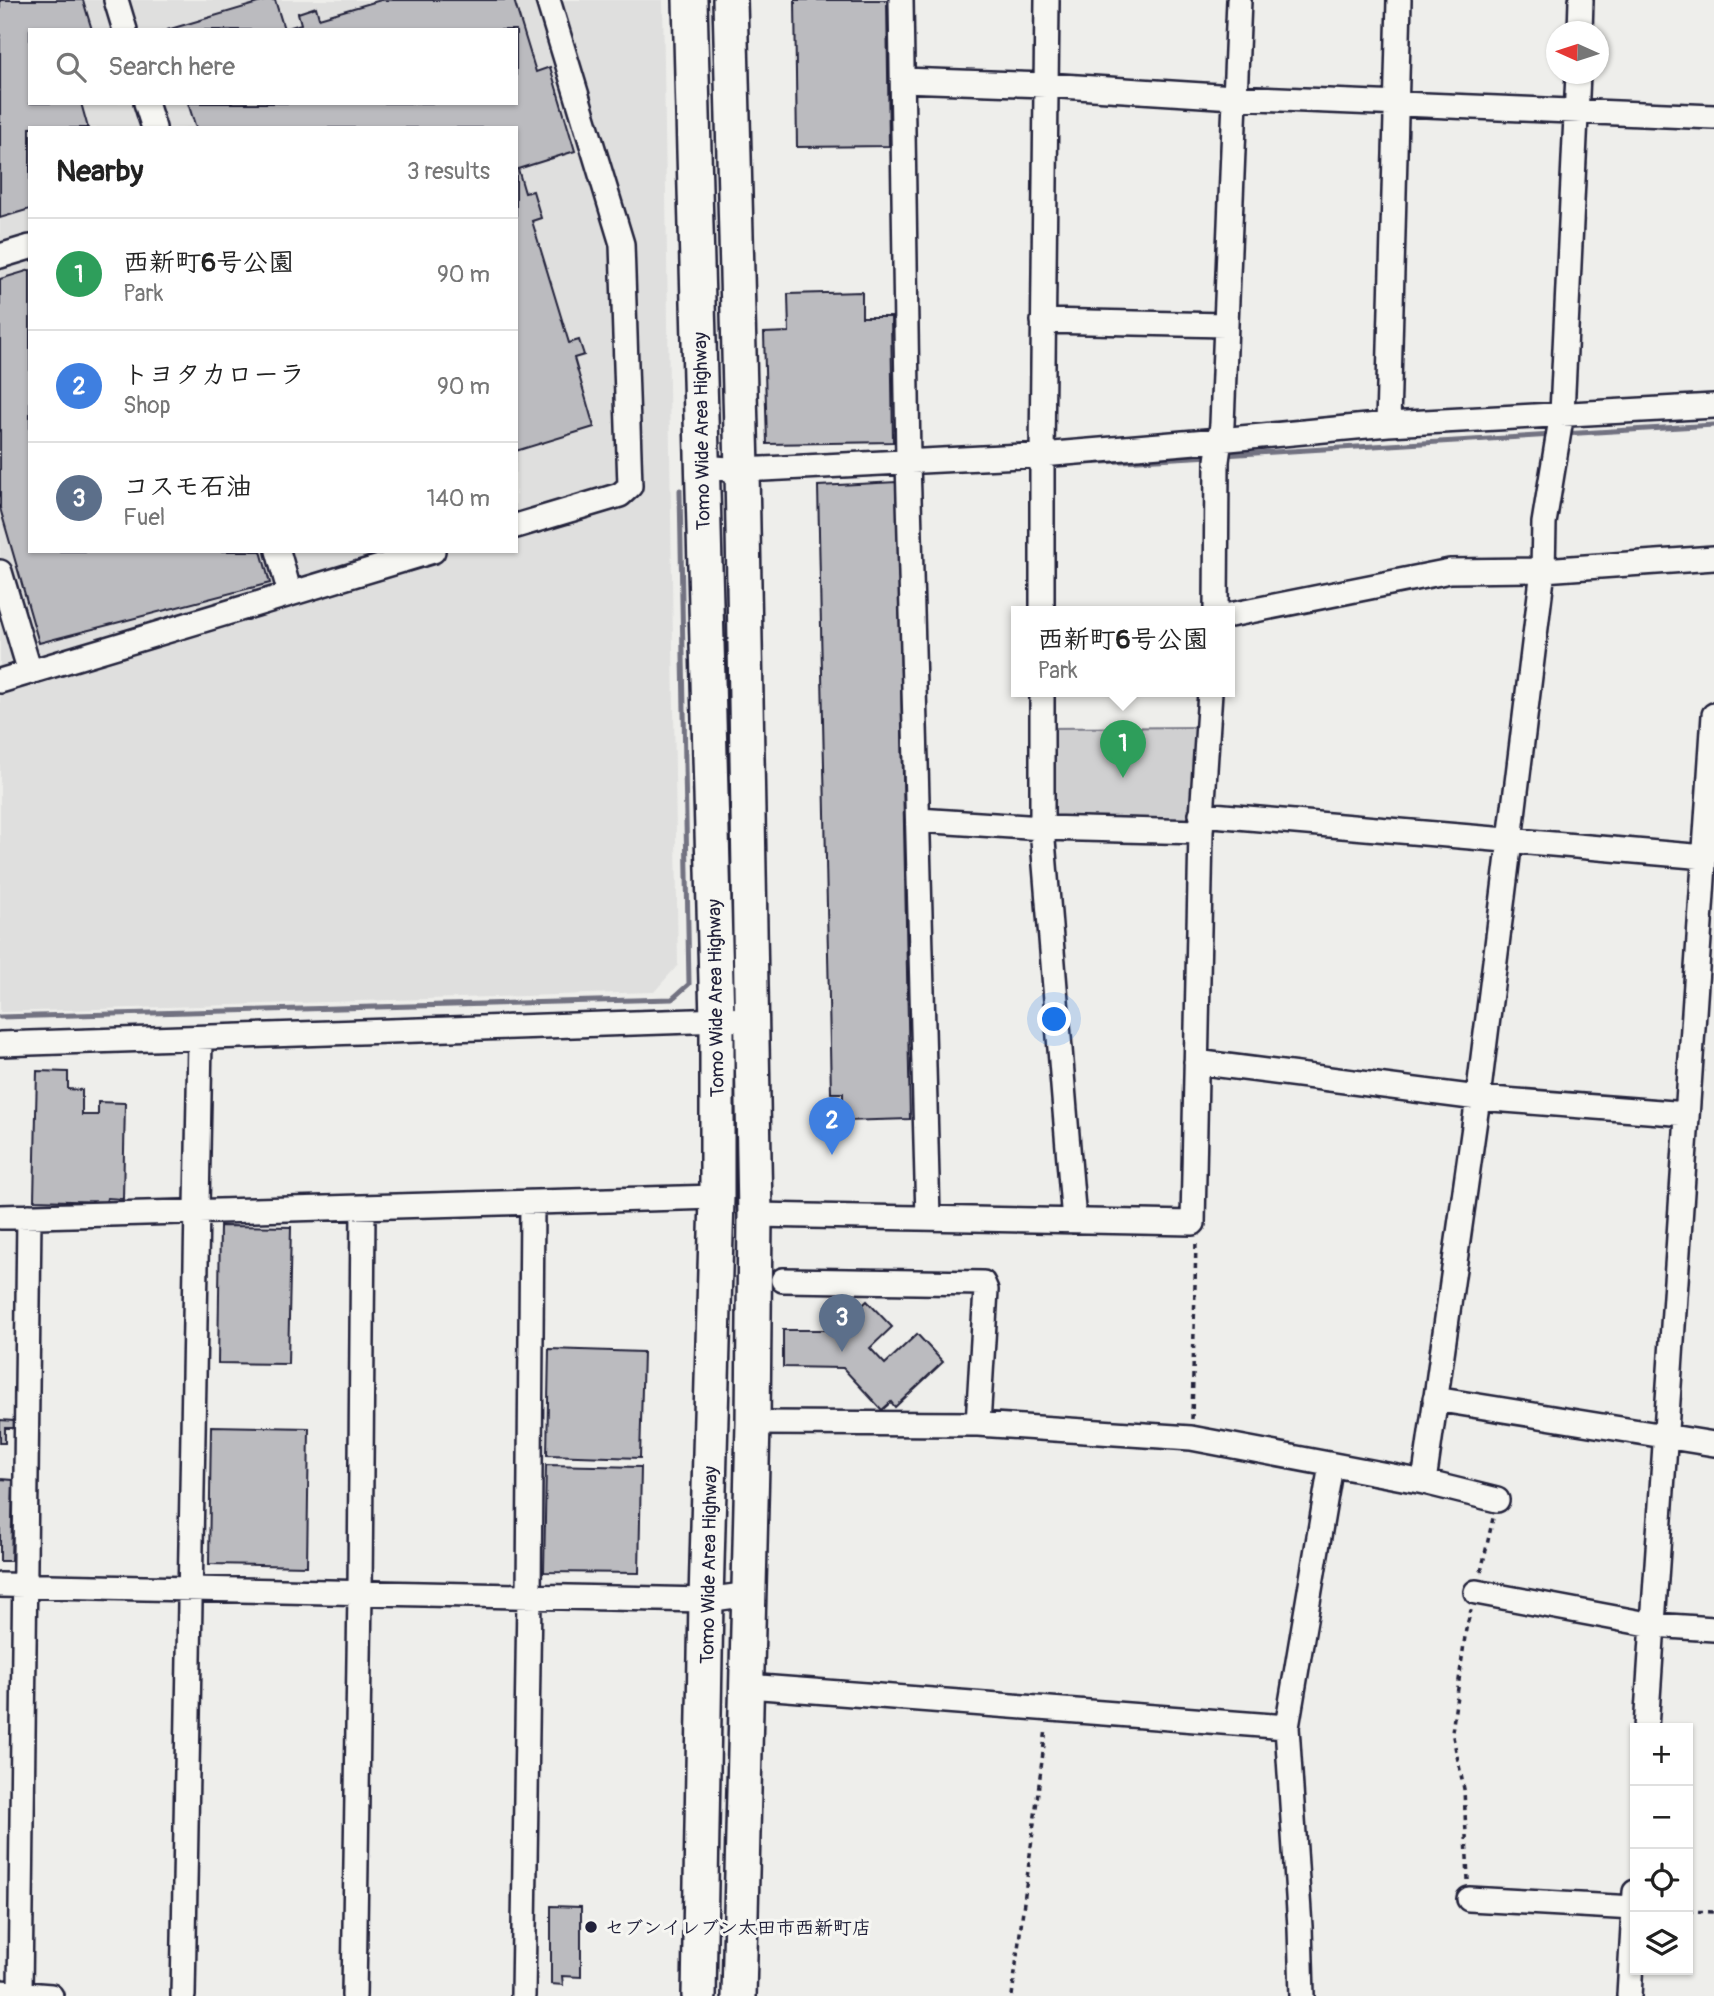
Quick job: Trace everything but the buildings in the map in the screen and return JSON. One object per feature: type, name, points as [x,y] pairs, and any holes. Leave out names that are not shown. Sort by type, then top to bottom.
[{"type":"highway","name":"Tomo Wide Area Highway","points":[[690,0],[717,1020],[717,1197],[699,1996]]},
{"type":"highway","name":"Tomo Wide Area Highway","points":[[730,0],[755,1216],[750,1594],[740,1996]]},
{"type":"street","points":[[116,0],[124,28]]},
{"type":"street","points":[[518,525],[620,495],[630,486],[622,244],[548,0]]},
{"type":"street","points":[[901,0],[908,460],[928,1218]]},
{"type":"street","points":[[1042,606],[1047,0]]},
{"type":"street","points":[[1216,606],[1217,461],[1222,424],[1238,0]]},
{"type":"street","points":[[1388,424],[1399,0]]},
{"type":"street","points":[[1580,21],[1581,0]]},
{"type":"street","points":[[902,80],[1714,117]]},
{"type":"street","points":[[1424,1482],[1478,1098],[1543,570],[1545,512],[1562,414],[1578,84]]},
{"type":"street","points":[[147,105],[153,126]]},
{"type":"street","points":[[0,256],[28,248]]},
{"type":"street","points":[[1043,321],[1225,325]]},
{"type":"street","points":[[702,467],[741,470],[1042,455],[1388,424],[1714,406]]},
{"type":"street","points":[[279,553],[290,594]]},
{"type":"street","points":[[0,681],[426,553]]},
{"type":"street","points":[[1235,614],[1450,571],[1543,570],[1714,558]]},
{"type":"street","points":[[0,572],[30,672]]},
{"type":"street","points":[[1042,697],[1042,828],[1074,1222]]},
{"type":"street","points":[[755,1216],[1193,1223],[1201,823],[1210,697]]},
{"type":"street","points":[[1646,1723],[1714,715]]},
{"type":"street","points":[[918,820],[1042,828],[1201,823],[1510,840],[1705,858]]},
{"type":"street","points":[[0,1044],[753,1020]]},
{"type":"street","points":[[184,1996],[200,1039]]},
{"type":"street","points":[[1196,1062],[1478,1098],[1687,1114]]},
{"type":"street","points":[[0,1217],[717,1197]]},
{"type":"street","points":[[523,1996],[532,1203]]},
{"type":"street","points":[[354,1996],[363,1208]]},
{"type":"street","points":[[29,1216],[25,1586],[10,1992],[51,1996]]},
{"type":"street","points":[[783,1280],[982,1283],[986,1290],[978,1424]]},
{"type":"street","points":[[1435,1399],[1714,1444]]},
{"type":"street","points":[[753,1423],[978,1424],[1191,1438],[1424,1482],[1497,1500]]},
{"type":"street","points":[[1302,1996],[1287,1727],[1331,1465]]},
{"type":"street","points":[[0,1585],[706,1601],[750,1594]]},
{"type":"street","points":[[1476,1592],[1653,1625],[1714,1629]]},
{"type":"street","points":[[748,1686],[1287,1727]]},
{"type":"street","points":[[1469,1899],[1630,1900]]},
{"type":"street","points":[[1629,1996],[1634,1912]]},
{"type":"path","points":[[1191,1438],[1196,1241],[1193,1223]]},
{"type":"path","points":[[1469,1899],[1464,1789],[1452,1732],[1466,1629],[1497,1500]]},
{"type":"path","points":[[1012,1996],[1048,1709]]},
{"type":"path","points":[[1693,1911],[1714,1912]]},
{"type":"shaded area","points":[[0,0],[663,0],[678,965],[654,992],[0,1012]]},
{"type":"shaded area","points":[[1208,727],[1201,832],[1042,828],[1042,728]]},
{"type":"waterway","points":[[1563,434],[1714,425]]},
{"type":"waterway","points":[[1224,455],[1553,435]]},
{"type":"waterway","points":[[1085,463],[1211,456]]},
{"type":"waterway","points":[[0,1017],[672,999],[689,984],[680,490]]},
{"type":"place","name":"西新町6号公園","points":[[1123,778]]},
{"type":"place","name":"トヨタカローラ","points":[[832,1155]]},
{"type":"place","name":"コスモ石油","points":[[842,1352]]},
{"type":"place","name":"セブンイレブン太田市西新町店","points":[[591,1927]]}]
